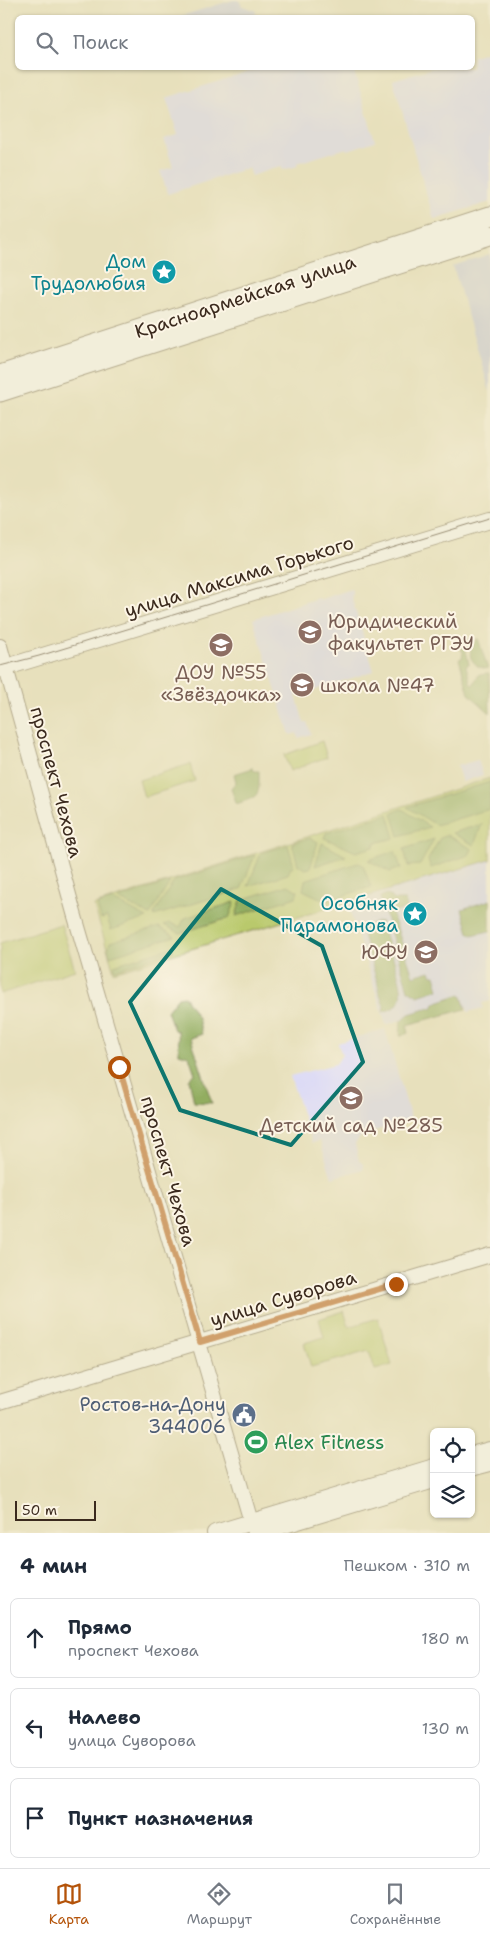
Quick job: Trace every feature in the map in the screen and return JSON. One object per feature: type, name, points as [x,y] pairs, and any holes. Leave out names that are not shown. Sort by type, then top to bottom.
[{"type":"main road","name":"Красноармейская улица","points":[[0,375],[490,216]]},
{"type":"main road","name":"Красноармейская улица","points":[[0,392],[490,235]]},
{"type":"main road","name":"улица Максима Горького","points":[[3,668],[490,520]]},
{"type":"main road","points":[[475,1454],[490,1450]]},
{"type":"main road","points":[[475,1467],[490,1463]]},
{"type":"main road","points":[[255,1529],[430,1468]]},
{"type":"main road","points":[[215,1533],[255,1529],[430,1481]]},
{"type":"street","name":"проспект Чехова","points":[[0,646],[3,668],[74,914],[255,1529]]},
{"type":"street","name":"улица Суворова","points":[[0,1402],[490,1255]]},
{"type":"highlighted area","points":[[221,889],[322,946],[363,1062],[291,1145],[180,1110],[130,1002]]},
{"type":"shaded area","points":[[233,0],[239,0],[242,6],[255,10],[256,15],[184,15]]},
{"type":"shaded area","points":[[490,51],[490,202],[434,219],[393,80],[426,70],[475,70],[475,55]]},
{"type":"shaded area","points":[[256,70],[354,70],[375,141],[297,163],[298,166],[283,170],[281,166],[251,176],[248,168],[168,194],[160,171],[173,167],[164,139],[178,135],[166,98]]},
{"type":"shaded area","points":[[490,254],[490,392],[453,266]]},
{"type":"shaded area","name":"Юридический факультет РГЭУ","points":[[351,589],[353,595],[351,596],[374,671],[296,696],[304,723],[307,722],[311,734],[298,738],[297,733],[290,735],[253,619]]},
{"type":"shaded area","points":[[478,760],[483,775],[462,782],[457,766]]},
{"type":"shaded area","name":"ЮФУ","points":[[490,860],[490,1001],[482,1003],[483,1008],[468,1012],[466,1006],[404,1025],[401,1020],[386,1025],[347,902]]},
{"type":"shaded area","name":"Детский сад №285","points":[[385,1029],[411,1119],[362,1135],[355,1144],[359,1161],[363,1164],[364,1169],[332,1178],[320,1141],[312,1143],[290,1076],[336,1064],[342,1055],[338,1043]]},
{"type":"green space","points":[[478,638],[488,669],[479,667],[471,657],[471,650]]},
{"type":"green space","points":[[467,639],[471,641],[466,650],[469,664],[466,666],[471,685],[473,685],[479,674],[485,675],[485,673],[489,673],[490,713],[469,694],[459,659],[462,658],[463,652],[461,650]]},
{"type":"green space","points":[[322,741],[327,757],[290,771],[284,755]]},
{"type":"green space","points":[[190,764],[195,781],[144,797],[139,780]]},
{"type":"green space","points":[[253,768],[254,771],[259,771],[257,794],[250,799],[236,804],[231,788],[236,782],[234,774]]},
{"type":"green space","points":[[490,778],[490,860],[114,972],[94,905]]},
{"type":"green space","points":[[490,782],[490,809],[436,825],[407,807]]},
{"type":"green space","points":[[402,809],[430,827],[399,836],[392,813]]},
{"type":"green space","points":[[388,814],[395,838],[375,843],[374,847],[356,852],[324,838],[326,833]]},
{"type":"green space","points":[[482,824],[474,845],[452,833]]},
{"type":"green space","points":[[447,835],[472,849],[469,855],[431,868],[428,860],[440,838]]},
{"type":"green space","points":[[310,838],[318,842],[310,868],[305,869],[298,865],[292,843]]},
{"type":"green space","points":[[434,839],[420,865],[408,866],[404,849]]},
{"type":"green space","points":[[322,843],[346,856],[315,866]]},
{"type":"green space","points":[[288,845],[294,866],[291,867],[288,874],[248,886],[261,853]]},
{"type":"green space","points":[[395,851],[401,868],[390,872],[368,860]]},
{"type":"green space","points":[[255,855],[241,889],[154,916],[174,881]]},
{"type":"green space","points":[[358,863],[363,865],[371,887],[326,901],[303,890],[305,880]]},
{"type":"green space","points":[[170,882],[150,915],[118,899]]},
{"type":"green space","points":[[288,885],[298,891],[296,897],[236,916],[241,900]]},
{"type":"green space","points":[[387,894],[395,900],[405,900],[408,911],[406,912],[405,909],[392,913],[413,976],[430,971],[432,975],[435,975],[439,989],[418,996],[408,990],[380,897]]},
{"type":"green space","points":[[113,900],[147,918],[111,930],[107,917],[101,919],[97,905]]},
{"type":"green space","points":[[490,900],[490,931],[472,935],[469,933],[462,909]]},
{"type":"green space","points":[[235,902],[229,918],[180,933],[164,925],[170,923],[180,927],[185,918]]},
{"type":"green space","points":[[380,921],[397,972],[401,992],[400,1001],[396,1006],[383,1012],[384,1006],[361,928]]},
{"type":"green space","points":[[61,924],[75,970],[0,994],[0,943]]},
{"type":"green space","points":[[159,927],[175,936],[110,956],[108,949],[110,942]]},
{"type":"green space","points":[[172,947],[173,951],[115,970],[114,965]]},
{"type":"green space","points":[[461,994],[466,1009],[407,1025],[409,1033],[400,1036],[401,1021],[409,1014],[433,1007],[434,1003]]},
{"type":"green space","points":[[184,996],[198,1018],[202,1034],[191,1038],[212,1103],[194,1102],[189,1079],[195,1074],[189,1056],[179,1053],[178,1031],[174,1030],[167,1011],[178,997]]},
{"type":"green space","points":[[344,1311],[349,1327],[378,1318],[392,1365],[375,1370],[369,1351],[311,1367],[304,1343],[324,1337],[319,1319]]},
{"type":"tram line","points":[[0,666],[39,656],[490,518]]},
{"type":"place","name":"Дом Трудолюбия","points":[[164,272]]},
{"type":"place","name":"Юридический факультет РГЭУ","points":[[310,632]]},
{"type":"place","name":"ДОУ №55 «Звёздочка»","points":[[221,645]]},
{"type":"place","name":"школа №47","points":[[302,685]]},
{"type":"place","name":"Особняк Парамонова","points":[[415,914]]},
{"type":"place","name":"ЮФУ","points":[[426,952]]},
{"type":"place","name":"Детский сад №285","points":[[351,1098]]},
{"type":"place","name":"Ростов-на-Дону 344006","points":[[244,1415]]},
{"type":"place","name":"Alex Fitness","points":[[256,1442]]},
{"type":"route","points":[[119,1067],[200,1342],[396,1284]]}]
